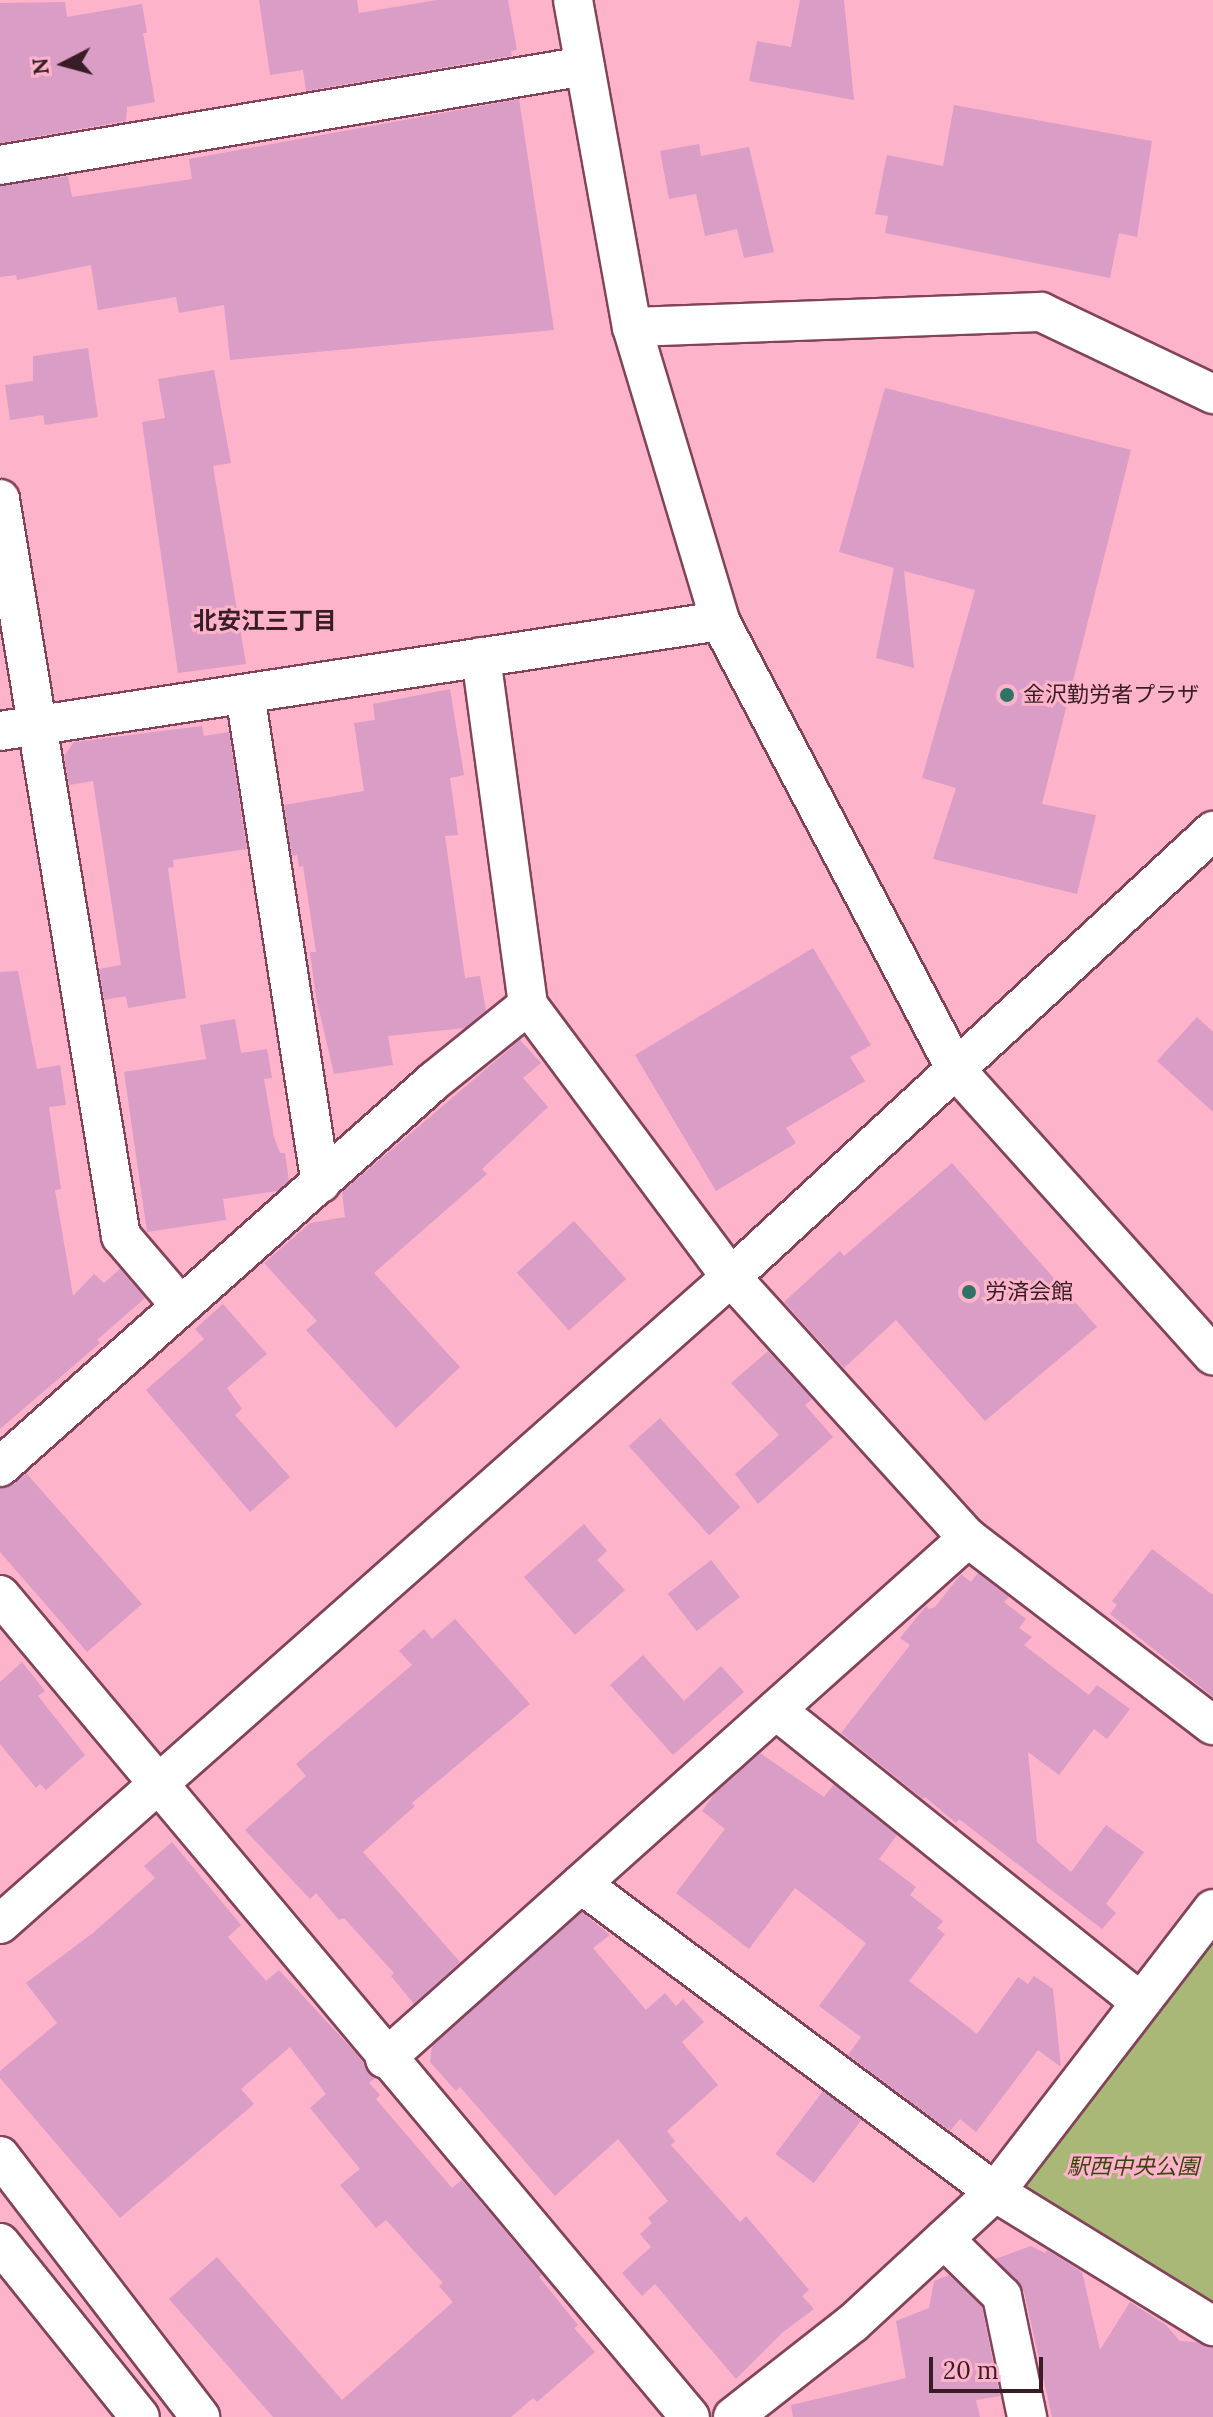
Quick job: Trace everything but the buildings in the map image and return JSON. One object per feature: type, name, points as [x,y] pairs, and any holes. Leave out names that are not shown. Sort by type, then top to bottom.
[{"type":"street","points":[[573,0],[632,327],[720,621],[956,1070],[1213,1355]]},
{"type":"street","points":[[0,165],[585,66]]},
{"type":"street","points":[[632,327],[1041,312],[1213,394]]},
{"type":"street","points":[[0,499],[121,1236],[181,1306]]},
{"type":"street","points":[[0,731],[720,621]]},
{"type":"street","points":[[481,657],[528,1005],[731,1277],[968,1538],[1213,1725]]},
{"type":"street","points":[[245,694],[321,1183]]},
{"type":"street","points":[[0,1924],[731,1277],[1213,831]]},
{"type":"street","points":[[0,1467],[435,1080],[528,1005]]},
{"type":"street","points":[[385,2059],[968,1538]]},
{"type":"street","points":[[0,1595],[385,2059],[690,2417]]},
{"type":"street","points":[[776,1710],[1141,2002]]},
{"type":"street","points":[[581,1884],[995,2192],[1213,2326]]},
{"type":"street","points":[[733,2417],[853,2323],[995,2192],[1213,1909]]},
{"type":"street","points":[[0,2156],[200,2417]]},
{"type":"street","points":[[944,2239],[1002,2296],[1027,2417]]},
{"type":"street","points":[[0,2243],[140,2417]]},
{"type":"green space","name":"駅西中央公園","points":[[1213,1936],[1213,2310],[1013,2187]]},
{"type":"place","name":"金沢勤労者プラザ","points":[[1007,695]]},
{"type":"place","name":"労済会館","points":[[969,1292]]},
{"type":"district","name":"北安江三丁目","points":[[265,621]]}]
